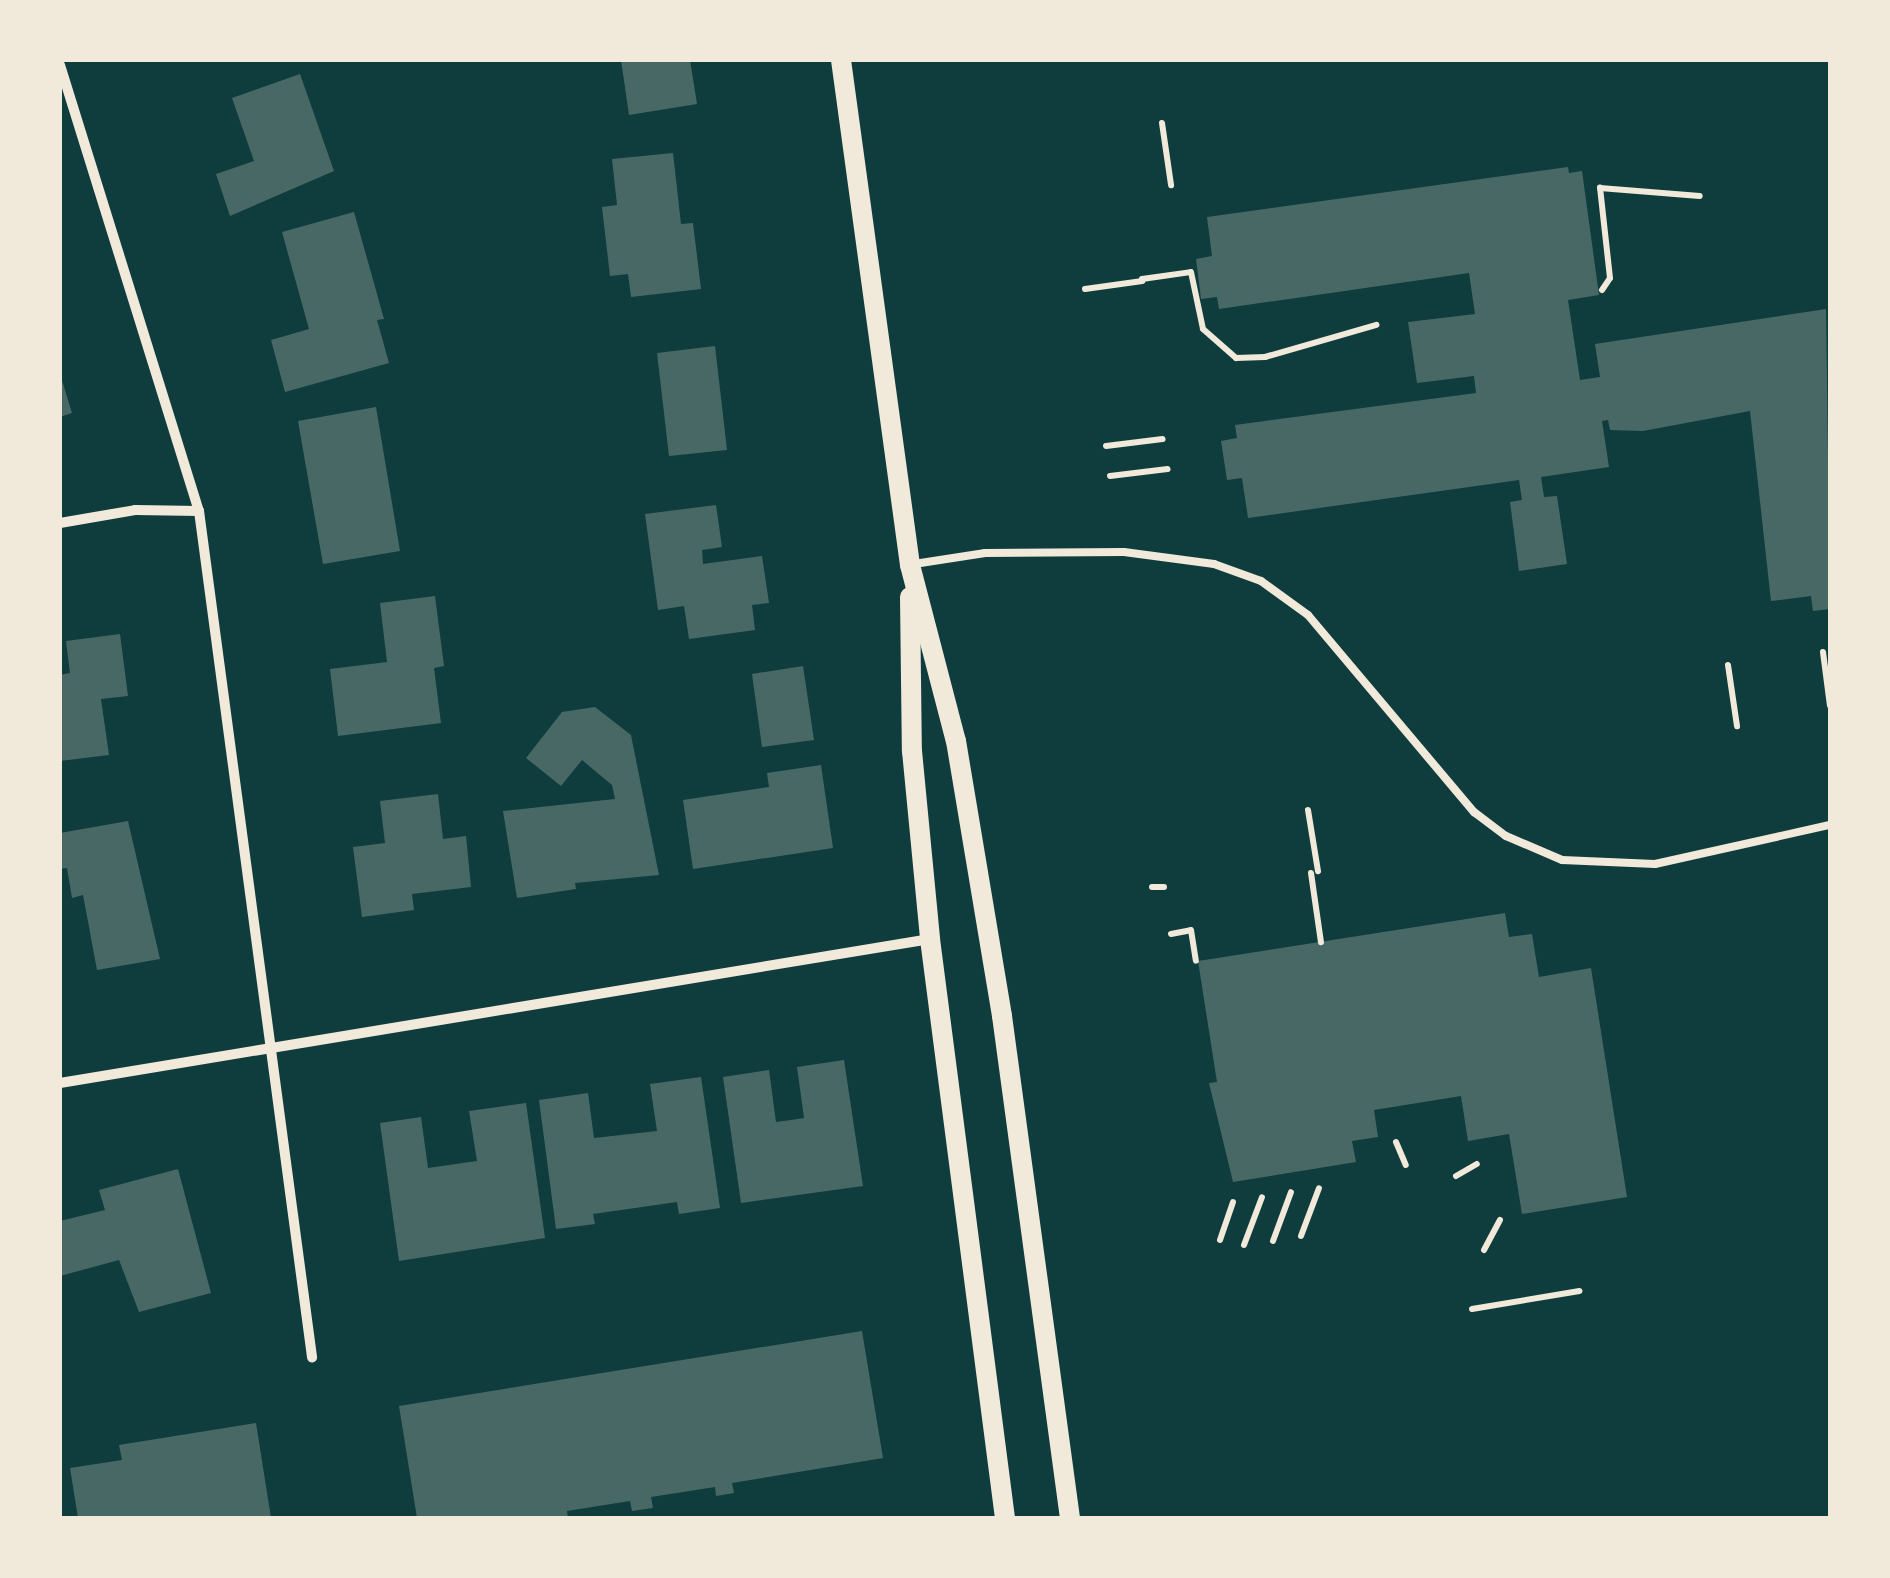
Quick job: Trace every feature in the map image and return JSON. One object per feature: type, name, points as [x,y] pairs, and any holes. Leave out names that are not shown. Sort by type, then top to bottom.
[{"type":"main road","points":[[840,60],[910,564],[962,780],[1070,1518]]},
{"type":"main road","points":[[910,564],[912,751],[930,940],[1005,1518]]},
{"type":"street","points":[[60,65],[186,452],[199,511],[312,1357]]},
{"type":"street","points":[[60,523],[135,510],[199,511]]},
{"type":"street","points":[[60,1083],[930,940]]},
{"type":"lane","points":[[910,564],[985,553],[1124,552],[1214,564],[1261,581],[1308,615],[1474,812],[1506,836],[1562,860],[1655,864],[1830,825]]},
{"type":"path","points":[[1162,124],[1171,185]]},
{"type":"path","points":[[1602,290],[1610,278],[1600,188],[1700,196]]},
{"type":"path","points":[[1086,290],[1192,272],[1203,329],[1236,358],[1266,357],[1376,326]]},
{"type":"path","points":[[1106,446],[1163,439]]},
{"type":"path","points":[[1110,476],[1168,469]]},
{"type":"path","points":[[1823,652],[1830,706]]},
{"type":"path","points":[[1728,665],[1737,726]]},
{"type":"path","points":[[1308,810],[1321,942]]},
{"type":"path","points":[[1152,888],[1164,888]]},
{"type":"path","points":[[1170,934],[1191,930],[1196,961]]},
{"type":"path","points":[[1396,1142],[1406,1165]]},
{"type":"path","points":[[1456,1176],[1476,1164]]},
{"type":"path","points":[[1301,1236],[1319,1188]]},
{"type":"path","points":[[1273,1241],[1291,1192]]},
{"type":"path","points":[[1244,1246],[1262,1197]]},
{"type":"path","points":[[1220,1240],[1232,1202]]},
{"type":"path","points":[[1484,1250],[1500,1220]]},
{"type":"path","points":[[1472,1309],[1580,1291]]},
{"type":"building","points":[[621,60],[690,60],[697,104],[629,115]]},
{"type":"building","points":[[300,74],[334,171],[230,216],[216,174],[254,161],[232,98]]},
{"type":"building","points":[[673,153],[681,224],[693,223],[701,289],[631,297],[628,274],[610,276],[602,207],[617,205],[612,159]]},
{"type":"building","points":[[1568,167],[1569,173],[1582,171],[1599,295],[1568,300],[1580,380],[1600,377],[1595,344],[1826,309],[1830,609],[1813,611],[1811,596],[1771,601],[1750,411],[1643,431],[1610,430],[1608,420],[1602,421],[1609,467],[1541,477],[1544,497],[1557,496],[1567,564],[1519,571],[1510,502],[1522,500],[1519,480],[1248,518],[1242,478],[1227,480],[1221,441],[1237,438],[1235,425],[1476,393],[1474,376],[1417,383],[1408,322],[1475,314],[1469,273],[1219,309],[1217,297],[1201,299],[1196,259],[1212,256],[1207,217]]},
{"type":"building","points":[[354,212],[384,319],[377,320],[389,363],[285,392],[271,340],[309,329],[282,232]]},
{"type":"building","points":[[715,346],[727,450],[669,456],[657,353]]},
{"type":"building","points":[[60,374],[72,413],[60,417]]},
{"type":"building","points":[[376,407],[400,551],[323,564],[298,421]]},
{"type":"building","points":[[716,505],[722,547],[702,550],[703,564],[762,556],[769,603],[752,605],[755,630],[689,639],[684,606],[658,610],[645,514]]},
{"type":"building","points":[[435,596],[444,666],[434,668],[441,723],[338,736],[330,669],[387,662],[380,603]]},
{"type":"building","points":[[120,634],[128,696],[101,699],[109,755],[60,761],[60,675],[70,673],[66,641]]},
{"type":"building","points":[[803,666],[814,740],[762,747],[752,674]]},
{"type":"building","points":[[595,707],[631,735],[659,875],[575,883],[576,889],[517,898],[503,811],[615,799],[612,785],[582,760],[561,786],[526,758],[562,712]]},
{"type":"building","points":[[821,765],[833,848],[693,869],[683,800],[769,787],[767,773]]},
{"type":"building","points":[[438,794],[443,839],[466,836],[471,887],[412,894],[414,910],[362,917],[353,847],[385,843],[380,801]]},
{"type":"building","points":[[128,821],[160,959],[97,970],[83,895],[72,898],[67,868],[60,869],[60,833]]},
{"type":"building","points":[[1505,913],[1509,937],[1532,934],[1539,977],[1591,968],[1627,1197],[1522,1214],[1509,1134],[1468,1141],[1461,1096],[1374,1110],[1378,1137],[1352,1141],[1356,1162],[1233,1182],[1209,1083],[1217,1082],[1198,961]]},
{"type":"building","points":[[844,1060],[863,1186],[741,1203],[723,1077],[769,1070],[776,1122],[791,1120],[804,1118],[797,1067]]},
{"type":"building","points":[[701,1077],[720,1208],[679,1214],[677,1202],[593,1214],[595,1224],[556,1229],[539,1100],[588,1093],[594,1138],[657,1131],[650,1084]]},
{"type":"building","points":[[526,1103],[545,1238],[399,1261],[380,1123],[421,1117],[428,1168],[477,1161],[469,1111]]},
{"type":"building","points":[[178,1169],[211,1293],[139,1312],[119,1260],[60,1276],[60,1221],[105,1210],[99,1190]]},
{"type":"building","points":[[862,1331],[883,1458],[732,1483],[734,1493],[716,1496],[715,1487],[651,1497],[653,1508],[632,1511],[630,1501],[567,1511],[568,1518],[417,1518],[399,1406]]},
{"type":"building","points":[[256,1423],[271,1518],[78,1518],[70,1468],[122,1460],[119,1445]]}]
